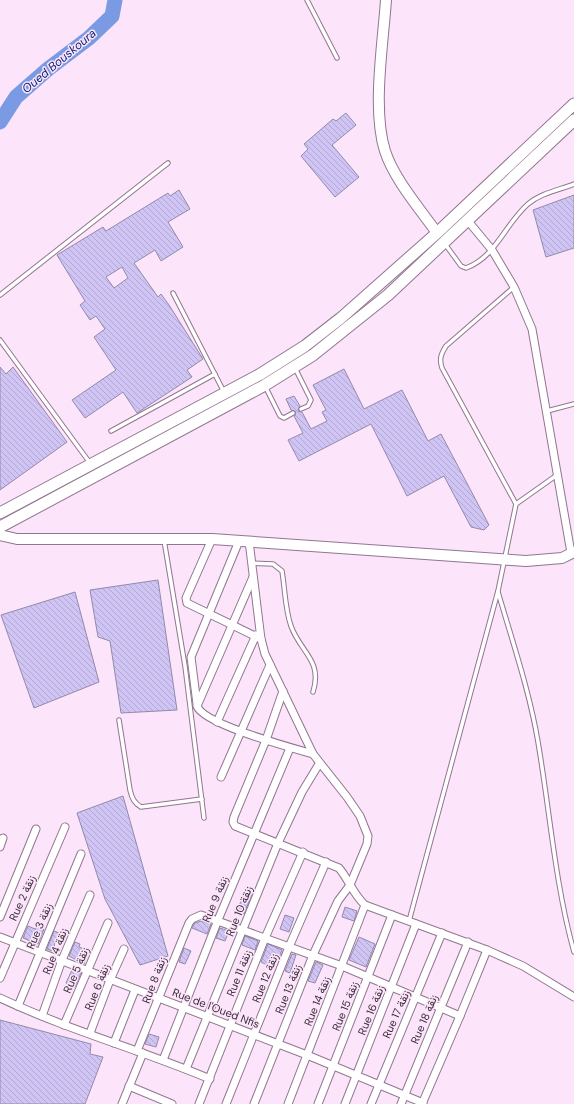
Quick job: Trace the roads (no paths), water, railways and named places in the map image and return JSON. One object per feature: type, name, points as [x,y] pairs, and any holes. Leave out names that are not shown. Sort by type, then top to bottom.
[{"type":"main road","points":[[0,513],[225,393],[305,346],[341,318],[437,233],[574,104]]},
{"type":"main road","points":[[0,527],[265,385],[295,367],[349,327],[444,243],[574,120]]},
{"type":"street","points":[[386,0],[379,106],[380,131],[386,153],[398,177],[437,233]]},
{"type":"street","points":[[0,535],[17,539],[212,539],[504,560],[543,561],[562,558],[573,553],[557,476],[532,329],[514,287],[492,250],[468,221]]},
{"type":"street","points":[[212,539],[186,598],[191,606],[259,637],[218,722]]},
{"type":"street","points":[[244,541],[209,613],[191,657],[197,706],[201,713],[218,722],[242,732],[312,754]]},
{"type":"street","name":"Rue 13 زنقة","points":[[244,541],[251,563],[259,637],[270,665],[312,754],[347,797],[360,816],[368,836],[367,844],[350,885],[338,901],[313,955],[254,1104]]},
{"type":"street","points":[[197,706],[253,577]]},
{"type":"street","points":[[221,777],[242,732],[270,665]]},
{"type":"street","points":[[283,691],[266,740],[233,822],[235,826],[254,835],[303,852],[339,868],[359,900],[365,905],[487,950],[523,966],[574,997]]},
{"type":"street","name":"Rue 9 زنقة","points":[[163,1060],[218,920],[290,748]]},
{"type":"street","name":"Rue 10 زنقة","points":[[186,1069],[278,843],[302,792],[319,764]]},
{"type":"street","name":"Rue 2 زنقة","points":[[0,978],[65,827]]},
{"type":"street","points":[[0,917],[36,829]]},
{"type":"street","points":[[0,847],[4,838]]},
{"type":"street","name":"Rue 11 زنقة","points":[[199,1104],[265,938],[303,852]]},
{"type":"street","name":"Rue 3 زنقة","points":[[18,1006],[81,854]]},
{"type":"street","name":"Rue 12 زنقة","points":[[226,1104],[289,947],[326,862]]},
{"type":"street","name":"Rue 4 زنقة","points":[[42,1016],[62,960],[90,895]]},
{"type":"street","name":"Rue 14 زنقة","points":[[288,1104],[365,905]]},
{"type":"street","name":"Rue 8 زنقة","points":[[122,1104],[159,999],[192,918],[201,915],[218,920]]},
{"type":"street","name":"Rue 15 زنقة","points":[[318,1104],[392,915]]},
{"type":"street","points":[[218,920],[342,966],[460,1016]]},
{"type":"street","name":"Rue 5 زنقة","points":[[64,1025],[108,923]]},
{"type":"street","name":"Rue 16 زنقة","points":[[345,1104],[392,987],[412,923]]},
{"type":"street","name":"Rue 17 زنقة","points":[[371,1104],[378,1083],[416,998],[442,933]]},
{"type":"street","name":"Rue de l'Oued Nfis","points":[[0,937],[334,1065],[405,1094],[422,1103]]},
{"type":"street","name":"Rue 18 زنقة","points":[[401,1104],[468,942]]},
{"type":"street","name":"Rue 6 زنقة","points":[[90,1034],[110,980],[124,949]]},
{"type":"street","points":[[422,1103],[487,950]]},
{"type":"street","points":[[114,1043],[135,990]]},
{"type":"street","points":[[0,998],[64,1025],[163,1060],[210,1079]]},
{"type":"street","points":[[129,1086],[172,1104]]},
{"type":"lane","points":[[306,0],[337,58]]},
{"type":"lane","points":[[0,295],[168,163]]},
{"type":"lane","points":[[444,243],[461,266],[466,268],[492,250],[522,210],[530,203],[543,195],[574,184]]},
{"type":"lane","points":[[412,923],[498,591],[516,504],[440,361],[441,354],[446,346],[514,287]]},
{"type":"lane","points":[[173,294],[225,393]]},
{"type":"lane","points":[[0,340],[92,465]]},
{"type":"lane","points":[[295,367],[311,400],[308,406],[301,409]]},
{"type":"lane","points":[[111,431],[215,374]]},
{"type":"lane","points":[[265,385],[280,416],[284,418],[293,413]]},
{"type":"lane","points":[[547,411],[574,404]]},
{"type":"lane","points":[[516,504],[557,476]]},
{"type":"lane","points":[[164,539],[185,666],[204,818]]},
{"type":"lane","points":[[251,563],[273,564],[282,571],[290,624],[313,662],[317,679],[313,692]]},
{"type":"lane","points":[[498,591],[517,656],[538,740],[564,916],[574,952]]},
{"type":"lane","points":[[119,720],[130,790],[133,800],[137,805],[141,807],[202,799]]},
{"type":"waterway","name":"Oued Bouskoura","points":[[0,122],[16,97],[48,69],[89,38],[112,16],[115,0]]}]
